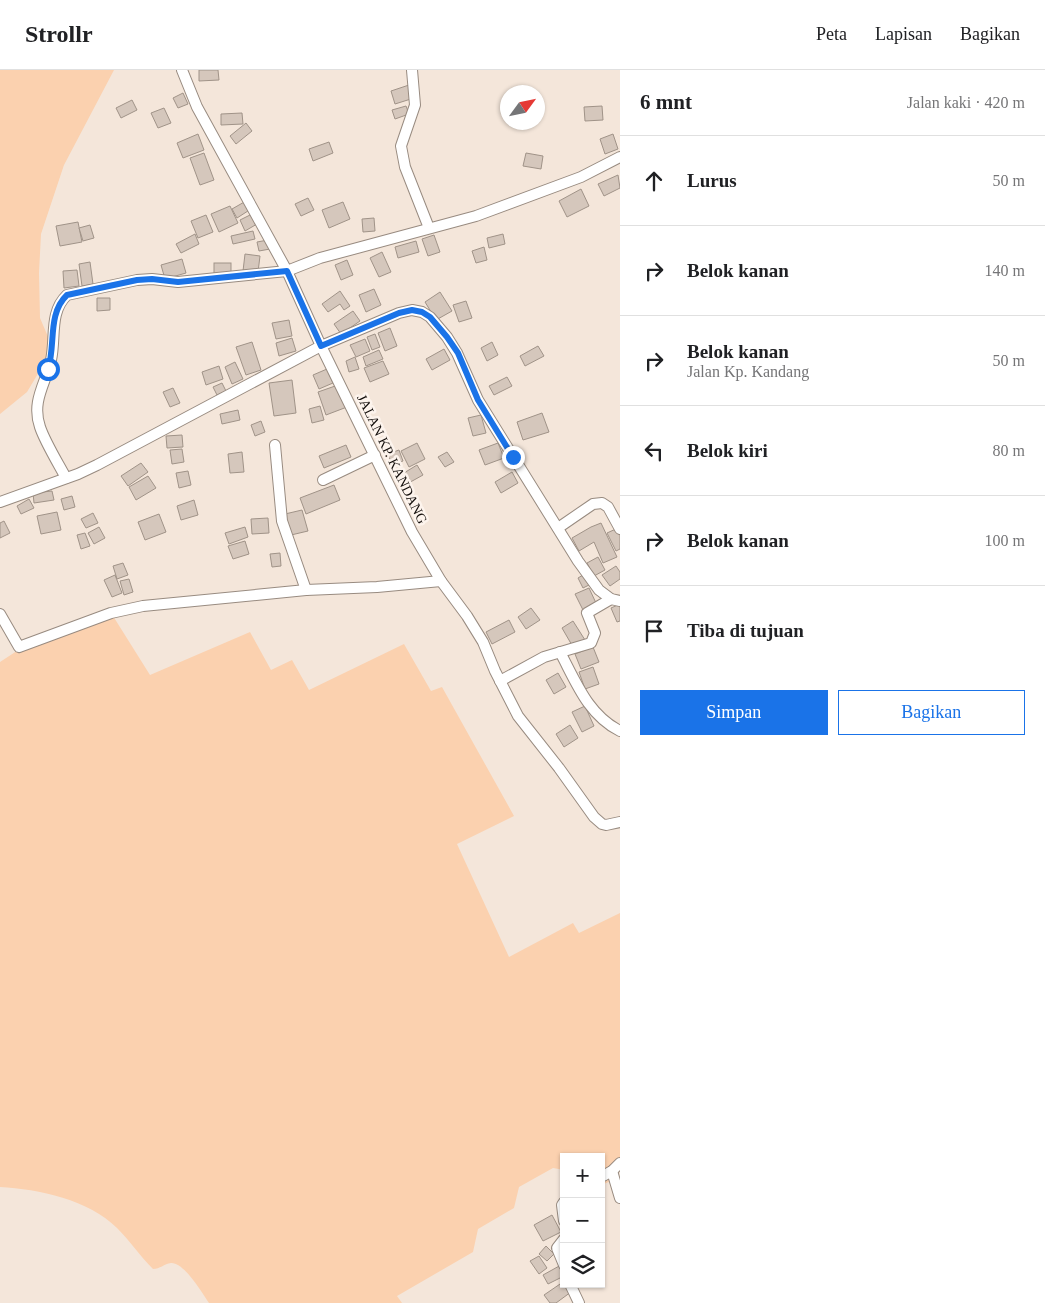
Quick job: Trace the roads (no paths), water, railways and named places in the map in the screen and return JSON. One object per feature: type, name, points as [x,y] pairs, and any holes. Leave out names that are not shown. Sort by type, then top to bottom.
[{"type":"street","name":"JALAN KP. KANDANG","points":[[182,70],[197,106],[287,271],[321,346],[412,532],[442,581],[475,628],[509,700],[526,727],[559,768],[594,817],[606,826],[620,822]]},
{"type":"street","points":[[412,70],[415,105],[401,146],[405,167],[429,228]]},
{"type":"street","points":[[66,478],[40,427],[38,410],[42,382],[51,360],[57,309],[67,295],[137,280],[152,279],[178,282],[287,271],[320,258],[476,216],[565,184],[620,157]]},
{"type":"street","points":[[0,502],[66,478],[116,455],[321,346],[399,313],[412,310],[422,312],[430,317],[447,337],[458,353],[478,400],[594,585],[604,595],[615,600]]},
{"type":"street","points":[[275,445],[282,521],[306,590]]},
{"type":"street","points":[[323,480],[375,455]]},
{"type":"street","points":[[558,528],[593,504],[602,503],[608,507],[620,529]]},
{"type":"street","points":[[0,614],[19,647],[103,616],[136,607],[306,590],[377,587],[442,581]]},
{"type":"street","points":[[500,681],[552,653],[592,643],[595,633],[587,613],[615,600]]},
{"type":"street","points":[[560,652],[591,708],[605,722],[620,731]]},
{"type":"street","points":[[605,1174],[616,1167],[620,1198]]},
{"type":"street","points":[[560,1244],[557,1248],[560,1255]]},
{"type":"street","points":[[572,1288],[579,1303]]}]
